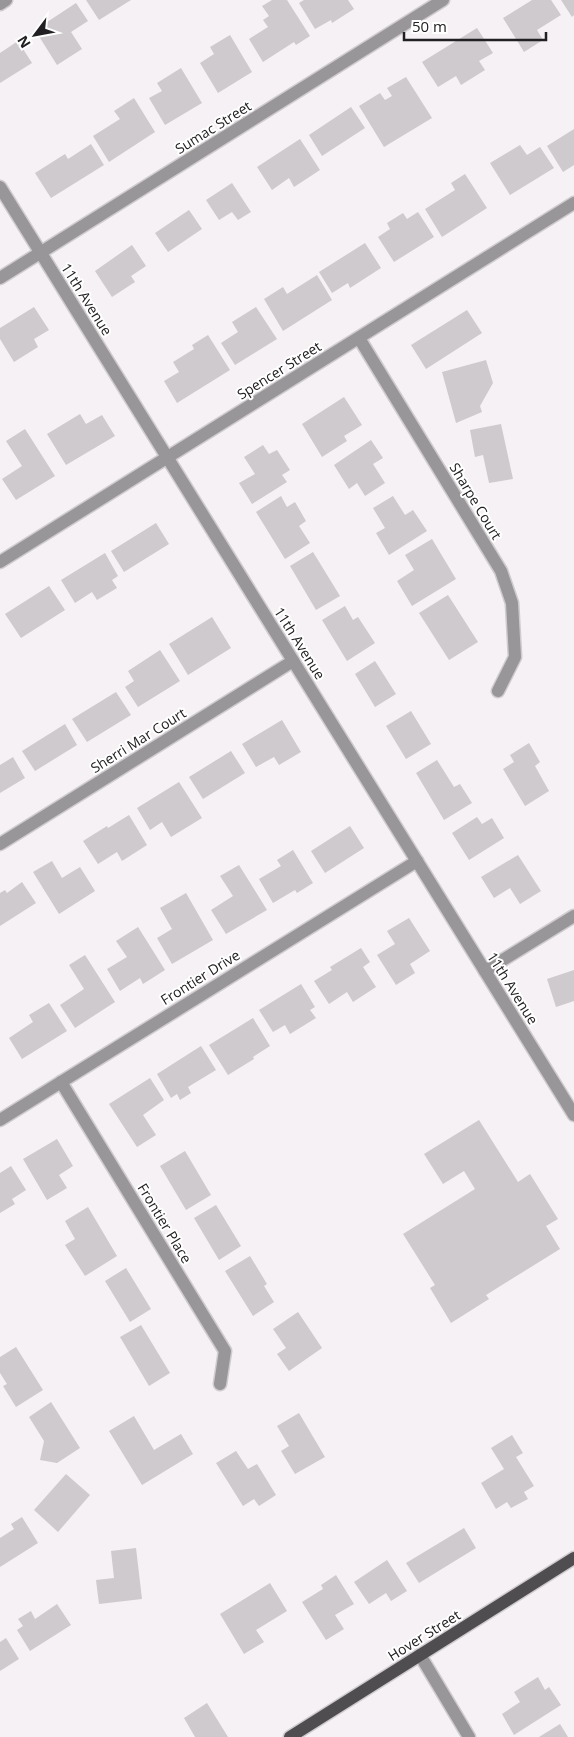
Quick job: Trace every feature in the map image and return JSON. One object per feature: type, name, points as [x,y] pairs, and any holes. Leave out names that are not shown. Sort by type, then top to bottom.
[{"type":"main road","name":"Hover Street","points":[[290,1737],[574,1558]]},
{"type":"street","points":[[0,4],[6,0]]},
{"type":"street","name":"Sumac Street","points":[[0,278],[443,0]]},
{"type":"street","name":"11th Avenue","points":[[0,187],[574,1115]]},
{"type":"street","name":"Spencer Street","points":[[0,562],[574,203]]},
{"type":"street","name":"Sharpe Court","points":[[359,338],[501,571],[512,604],[515,657],[498,691]]},
{"type":"street","name":"Sherri Mar Court","points":[[0,844],[293,660]]},
{"type":"street","name":"Frontier Drive","points":[[0,1120],[161,1018],[417,861]]},
{"type":"street","points":[[485,971],[574,916]]},
{"type":"street","name":"Frontier Place","points":[[61,1082],[225,1351],[220,1384]]},
{"type":"street","points":[[420,1655],[468,1737]]},
{"type":"building","points":[[86,0],[131,0],[99,20]]},
{"type":"building","points":[[272,0],[287,0],[310,36],[296,45],[294,42],[263,62],[249,39],[268,27],[263,20],[269,16],[262,6]]},
{"type":"building","points":[[304,0],[348,0],[354,9],[332,23],[331,20],[315,29],[299,3]]},
{"type":"building","points":[[532,0],[551,0],[561,15],[537,30],[543,40],[524,52],[503,18]]},
{"type":"building","points":[[561,0],[574,0],[574,15],[572,17]]},
{"type":"building","points":[[76,3],[88,21],[71,32],[82,49],[57,65],[35,30]]},
{"type":"building","points":[[477,28],[493,53],[479,61],[485,70],[461,85],[456,76],[438,87],[422,62]]},
{"type":"building","points":[[230,35],[252,72],[218,93],[200,63],[214,54],[210,47]]},
{"type":"building","points":[[18,41],[32,63],[0,83],[0,53]]},
{"type":"building","points":[[181,68],[202,103],[165,125],[149,98],[162,91],[157,83]]},
{"type":"building","points":[[406,77],[432,118],[384,147],[359,106],[380,93],[385,100],[392,96],[387,88]]},
{"type":"building","points":[[134,98],[155,132],[109,162],[93,136],[120,119],[114,111]]},
{"type":"building","points":[[351,107],[365,128],[322,156],[309,135]]},
{"type":"building","points":[[574,129],[574,165],[563,172],[547,146]]},
{"type":"building","points":[[300,139],[320,170],[294,187],[289,178],[272,190],[257,167]]},
{"type":"building","points":[[91,144],[104,165],[51,198],[35,173],[65,154],[68,159]]},
{"type":"building","points":[[520,145],[527,155],[540,147],[554,168],[510,195],[490,163]]},
{"type":"building","points":[[465,174],[487,208],[442,237],[425,209],[455,190],[451,183]]},
{"type":"building","points":[[232,183],[251,212],[238,220],[232,212],[219,220],[206,200]]},
{"type":"building","points":[[189,210],[202,229],[168,252],[155,233]]},
{"type":"building","points":[[418,212],[434,237],[394,262],[378,237],[390,229],[387,223],[403,213],[407,219]]},
{"type":"building","points":[[365,243],[381,268],[350,288],[348,283],[332,293],[319,272]]},
{"type":"building","points":[[132,245],[146,266],[131,276],[135,282],[112,297],[95,271]]},
{"type":"building","points":[[317,275],[332,300],[283,331],[264,299],[283,287],[287,294]]},
{"type":"building","points":[[34,307],[49,330],[34,339],[38,347],[14,362],[0,339],[0,328]]},
{"type":"building","points":[[256,307],[277,339],[235,365],[221,343],[238,332],[232,322]]},
{"type":"building","points":[[467,310],[482,333],[426,369],[411,345]]},
{"type":"building","points":[[208,335],[230,370],[177,403],[164,381],[179,372],[173,362],[194,349],[192,345]]},
{"type":"building","points":[[486,360],[493,383],[480,406],[482,412],[456,423],[442,372]]},
{"type":"building","points":[[344,397],[362,425],[344,436],[347,441],[322,457],[302,424]]},
{"type":"building","points":[[80,414],[86,424],[102,415],[115,436],[66,465],[47,434]]},
{"type":"building","points":[[501,424],[513,479],[489,483],[483,455],[475,457],[470,430]]},
{"type":"building","points":[[25,429],[55,476],[16,500],[2,479],[22,466],[6,441]]},
{"type":"building","points":[[371,440],[383,458],[373,464],[385,483],[365,496],[357,483],[349,489],[334,465]]},
{"type":"building","points":[[263,445],[269,454],[277,450],[290,470],[282,475],[287,482],[252,504],[239,483],[255,474],[244,457]]},
{"type":"building","points":[[281,496],[287,507],[295,502],[306,521],[299,526],[310,543],[285,559],[256,512]]},
{"type":"building","points":[[393,496],[405,515],[413,510],[427,531],[389,555],[376,533],[385,528],[373,508]]},
{"type":"building","points":[[156,523],[169,544],[124,572],[111,551]]},
{"type":"building","points":[[432,539],[456,579],[412,606],[397,581],[414,570],[405,555]]},
{"type":"building","points":[[313,552],[340,596],[316,610],[290,566]]},
{"type":"building","points":[[105,553],[118,576],[112,580],[117,588],[97,600],[92,592],[75,603],[61,580]]},
{"type":"building","points":[[49,586],[65,610],[21,638],[5,614]]},
{"type":"building","points":[[448,595],[478,642],[449,660],[419,613]]},
{"type":"building","points":[[345,606],[353,620],[358,617],[375,643],[347,661],[322,620]]},
{"type":"building","points":[[212,617],[231,648],[188,675],[169,644]]},
{"type":"building","points":[[160,650],[180,681],[138,707],[125,687],[134,681],[128,671]]},
{"type":"building","points":[[375,661],[396,694],[375,707],[355,674]]},
{"type":"building","points":[[116,692],[131,715],[87,742],[72,719]]},
{"type":"building","points":[[411,711],[431,744],[406,759],[386,726]]},
{"type":"building","points":[[282,720],[301,752],[279,765],[274,757],[256,767],[242,744]]},
{"type":"building","points":[[65,724],[77,745],[35,771],[22,751]]},
{"type":"building","points":[[529,743],[540,762],[535,766],[549,791],[525,806],[503,769],[514,762],[510,755]]},
{"type":"building","points":[[231,751],[245,773],[203,799],[189,777]]},
{"type":"building","points":[[13,757],[25,778],[0,793],[0,765]]},
{"type":"building","points":[[437,760],[454,787],[460,784],[472,803],[444,820],[416,773]]},
{"type":"building","points":[[179,782],[202,818],[171,837],[162,822],[150,830],[137,808]]},
{"type":"building","points":[[129,815],[147,845],[122,861],[117,852],[98,864],[83,841]]},
{"type":"building","points":[[477,817],[482,824],[492,818],[504,838],[469,860],[452,833]]},
{"type":"building","points":[[350,826],[364,848],[325,873],[311,851]]},
{"type":"building","points":[[293,850],[313,883],[297,893],[295,890],[273,903],[259,879],[281,866],[277,860]]},
{"type":"building","points":[[518,855],[541,891],[520,904],[510,888],[494,898],[481,877]]},
{"type":"building","points":[[52,861],[62,878],[80,867],[95,891],[59,914],[33,872]]},
{"type":"building","points":[[239,865],[267,910],[226,934],[211,910],[233,896],[220,876]]},
{"type":"building","points":[[22,882],[36,903],[0,926],[0,893],[5,890],[7,893]]},
{"type":"building","points":[[186,893],[213,940],[172,964],[157,938],[172,929],[160,908]]},
{"type":"building","points":[[409,918],[430,951],[410,964],[415,973],[396,985],[377,955],[395,944],[387,931]]},
{"type":"building","points":[[138,927],[165,970],[143,984],[140,978],[120,991],[107,969],[127,957],[116,941]]},
{"type":"building","points":[[361,948],[370,962],[363,967],[376,987],[353,1002],[347,992],[329,1004],[314,981],[332,970],[330,967]]},
{"type":"building","points":[[85,955],[115,1002],[75,1028],[60,1005],[84,989],[69,965]]},
{"type":"building","points":[[574,970],[574,1001],[556,1007],[547,979]]},
{"type":"building","points":[[301,984],[315,1007],[310,1010],[316,1018],[290,1034],[285,1025],[273,1032],[259,1010]]},
{"type":"building","points":[[49,1003],[67,1031],[22,1059],[9,1038],[33,1022],[29,1015]]},
{"type":"building","points":[[253,1018],[270,1046],[253,1057],[254,1059],[228,1075],[209,1045]]},
{"type":"building","points":[[201,1046],[216,1070],[188,1087],[191,1093],[180,1100],[177,1094],[171,1098],[157,1074]]},
{"type":"building","points":[[150,1078],[164,1100],[143,1115],[156,1135],[137,1147],[109,1104]]},
{"type":"building","points":[[479,1120],[518,1182],[530,1174],[558,1219],[546,1226],[560,1249],[486,1295],[489,1299],[451,1323],[430,1288],[435,1285],[403,1234],[475,1189],[464,1171],[443,1184],[424,1154]]},
{"type":"building","points":[[57,1139],[73,1166],[59,1175],[67,1188],[47,1200],[23,1159]]},
{"type":"building","points":[[185,1151],[211,1195],[186,1210],[160,1166]]},
{"type":"building","points":[[11,1166],[26,1190],[12,1199],[15,1204],[0,1213],[0,1173]]},
{"type":"building","points":[[216,1205],[241,1246],[219,1260],[194,1218]]},
{"type":"building","points":[[88,1207],[117,1256],[85,1276],[65,1245],[75,1239],[65,1221]]},
{"type":"building","points":[[250,1256],[267,1284],[264,1286],[274,1302],[253,1316],[225,1271]]},
{"type":"building","points":[[126,1268],[151,1309],[130,1322],[105,1281]]},
{"type":"building","points":[[298,1312],[322,1348],[289,1371],[277,1354],[286,1348],[273,1329]]},
{"type":"building","points":[[141,1325],[170,1373],[149,1386],[120,1337]]},
{"type":"building","points":[[16,1347],[43,1390],[16,1407],[3,1386],[7,1384],[0,1373],[0,1357]]},
{"type":"building","points":[[51,1402],[80,1448],[57,1463],[40,1460],[44,1441],[29,1417]]},
{"type":"building","points":[[299,1413],[325,1457],[295,1474],[281,1451],[289,1446],[277,1426]]},
{"type":"building","points":[[134,1416],[154,1450],[181,1434],[193,1454],[142,1485],[109,1431]]},
{"type":"building","points":[[512,1435],[523,1453],[516,1457],[534,1486],[524,1492],[528,1499],[511,1508],[507,1502],[496,1509],[481,1483],[504,1469],[491,1448]]},
{"type":"building","points":[[236,1451],[248,1469],[257,1464],[276,1495],[259,1506],[254,1499],[243,1506],[216,1463]]},
{"type":"building","points":[[66,1474],[90,1495],[58,1532],[34,1510]]},
{"type":"building","points":[[22,1517],[38,1543],[0,1567],[0,1538],[14,1529],[11,1524]]},
{"type":"building","points":[[464,1528],[476,1548],[419,1583],[406,1563]]},
{"type":"building","points":[[136,1548],[142,1599],[99,1604],[96,1580],[114,1578],[111,1551]]},
{"type":"building","points":[[387,1560],[407,1591],[391,1601],[386,1593],[369,1604],[354,1582]]},
{"type":"building","points":[[336,1575],[354,1604],[335,1615],[344,1629],[326,1640],[302,1602],[323,1589],[321,1585]]},
{"type":"building","points":[[270,1583],[287,1611],[256,1630],[264,1642],[244,1654],[220,1614]]},
{"type":"building","points":[[57,1604],[71,1625],[30,1651],[17,1630],[23,1626],[18,1619],[31,1611],[35,1619]]},
{"type":"building","points":[[6,1638],[19,1659],[0,1671],[0,1642]]},
{"type":"building","points":[[538,1677],[545,1690],[549,1687],[561,1705],[514,1735],[502,1714],[520,1702],[514,1692]]},
{"type":"building","points":[[207,1703],[228,1737],[195,1737],[184,1718]]},
{"type":"building","points":[[560,1724],[568,1737],[539,1737]]}]
